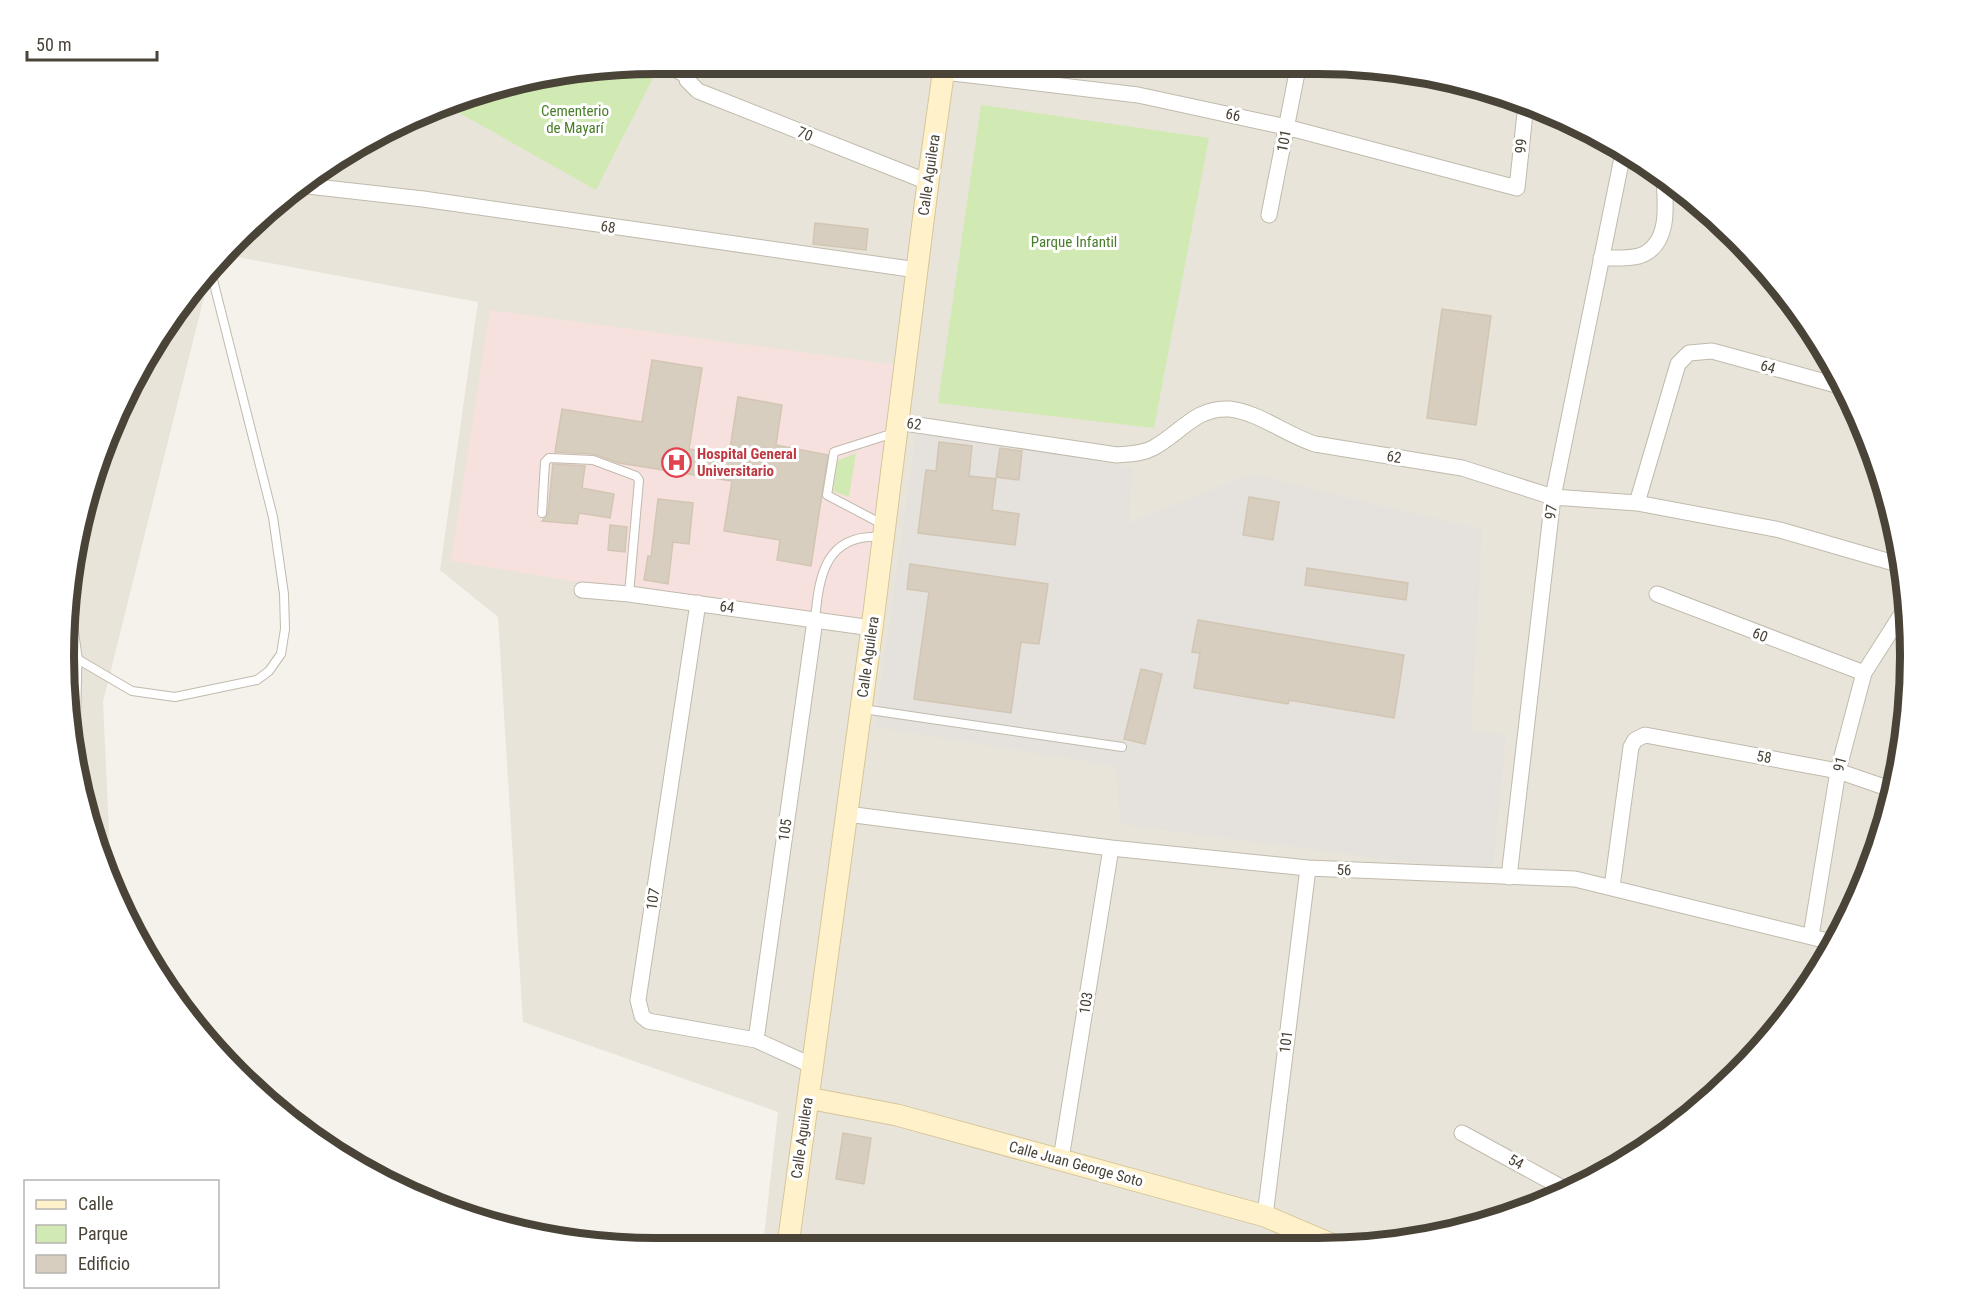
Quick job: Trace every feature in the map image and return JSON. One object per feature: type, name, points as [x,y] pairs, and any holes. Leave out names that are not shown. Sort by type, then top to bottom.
[{"type":"main road","name":"Calle Aguilera","points":[[789,1238],[872,628],[943,74]]},
{"type":"main road","name":"Calle Juan George Soto","points":[[808,1098],[897,1115],[1061,1159],[1265,1216],[1317,1238]]},
{"type":"street","name":"70","points":[[687,74],[698,91],[928,182]]},
{"type":"street","name":"66","points":[[975,74],[1138,95],[1286,127],[1516,188]]},
{"type":"street","name":"101","points":[[1269,215],[1297,74]]},
{"type":"street","name":"99","points":[[1516,188],[1525,112]]},
{"type":"street","name":"97","points":[[1509,877],[1553,497],[1622,160]]},
{"type":"street","name":"68","points":[[312,186],[423,199],[917,270]]},
{"type":"street","points":[[1601,258],[1638,256],[1653,249],[1661,235],[1666,208],[1665,188]]},
{"type":"street","name":"64","points":[[1637,504],[1678,364],[1689,353],[1712,351],[1833,384]]},
{"type":"street","name":"62","points":[[897,427],[1117,455],[1136,454],[1153,448],[1209,410],[1228,409],[1242,411],[1298,439],[1315,444],[1462,468],[1553,497],[1637,504],[1780,530],[1893,563]]},
{"type":"street","name":"64","points":[[582,590],[698,603],[872,628]]},
{"type":"street","name":"60","points":[[1657,594],[1819,658],[1864,673]]},
{"type":"street","name":"107","points":[[698,603],[638,1009],[642,1016],[654,1022],[756,1040],[813,1066]]},
{"type":"street","name":"91","points":[[1811,936],[1838,771],[1864,673],[1899,618]]},
{"type":"street","name":"105","points":[[756,1040],[815,620]]},
{"type":"street","name":"58","points":[[1612,887],[1630,747],[1635,740],[1645,735],[1838,771],[1885,787]]},
{"type":"street","name":"56","points":[[847,814],[1111,848],[1308,868],[1575,879],[1826,940]]},
{"type":"street","name":"103","points":[[1061,1159],[1111,848]]},
{"type":"street","name":"101","points":[[1265,1216],[1308,868]]},
{"type":"street","name":"54","points":[[1462,1133],[1559,1186]]},
{"type":"lane","points":[[74,657],[132,691],[175,697],[257,680],[269,671],[281,654],[285,630],[284,594],[273,517],[213,278]]},
{"type":"lane","points":[[884,531],[827,495],[834,452],[897,427]]},
{"type":"lane","points":[[542,513],[545,462],[549,458],[593,460],[636,476],[639,480],[629,594]]},
{"type":"lane","points":[[815,620],[819,580],[832,554],[862,538],[884,531]]},
{"type":"lane","points":[[861,709],[1122,747]]},
{"type":"shaded area","points":[[656,74],[1356,75],[1394,78],[1469,93],[1541,118],[1576,134],[1642,172],[1673,194],[1730,244],[1780,301],[1802,332],[1840,398],[1856,433],[1881,505],[1889,542],[1896,580],[1900,656],[1896,732],[1889,770],[1881,807],[1856,879],[1840,914],[1802,980],[1780,1011],[1730,1068],[1673,1118],[1642,1140],[1576,1178],[1505,1208],[1432,1227],[1394,1234],[1356,1237],[764,1238],[778,1112],[523,1022],[498,617],[440,570],[478,302],[233,256],[301,194],[332,172],[398,134],[469,104],[505,93],[580,78]]},
{"type":"shaded area","points":[[207,285],[103,702],[110,859],[93,807],[78,732],[74,656],[78,580],[93,505],[118,433],[152,365],[172,332]]},
{"type":"shaded area","name":"Hospital General Universitario","points":[[490,310],[898,365],[866,630],[451,561]]},
{"type":"shaded area","points":[[917,428],[1132,468],[1129,523],[1252,474],[1482,530],[1471,729],[1506,736],[1492,873],[1120,824],[1116,766],[875,727]]},
{"type":"green space","name":"Cementerio de Mayarí","points":[[655,74],[596,190],[454,110],[505,93],[580,78]]},
{"type":"green space","name":"Parque Infantil","points":[[981,105],[1209,138],[1154,428],[938,403]]},
{"type":"green space","points":[[856,453],[849,497],[833,491],[837,461]]},
{"type":"building","points":[[815,223],[868,229],[866,250],[813,244]]},
{"type":"building","points":[[1442,309],[1491,316],[1476,425],[1427,418]]},
{"type":"building","points":[[652,360],[702,368],[689,449],[729,455],[738,397],[782,405],[776,445],[828,455],[811,566],[777,560],[780,540],[724,531],[732,481],[619,463],[594,454],[555,452],[562,409],[642,422]]},
{"type":"building","points":[[939,442],[972,446],[969,476],[996,479],[992,510],[1019,514],[1015,545],[918,533],[926,470],[936,471]]},
{"type":"building","points":[[1000,448],[1022,451],[1019,480],[996,477]]},
{"type":"building","points":[[553,464],[585,466],[582,488],[614,494],[610,518],[579,513],[577,524],[542,521],[548,513]]},
{"type":"building","points":[[1249,497],[1279,502],[1273,540],[1243,535]]},
{"type":"building","points":[[658,499],[693,503],[689,544],[673,542],[668,584],[644,580],[648,556],[651,557]]},
{"type":"building","points":[[610,525],[627,527],[625,552],[608,550]]},
{"type":"building","points":[[910,564],[1048,584],[1039,644],[1021,642],[1011,713],[914,699],[929,592],[907,589]]},
{"type":"building","points":[[1307,568],[1408,583],[1406,600],[1305,585]]},
{"type":"building","points":[[1198,620],[1404,655],[1394,718],[1289,700],[1288,704],[1194,688],[1200,653],[1192,652]]},
{"type":"building","points":[[1141,669],[1162,674],[1145,744],[1124,739]]},
{"type":"building","points":[[843,1133],[871,1138],[864,1184],[836,1179]]},
{"type":"place","name":"Hospital General Universitario","points":[[676,463]]}]
